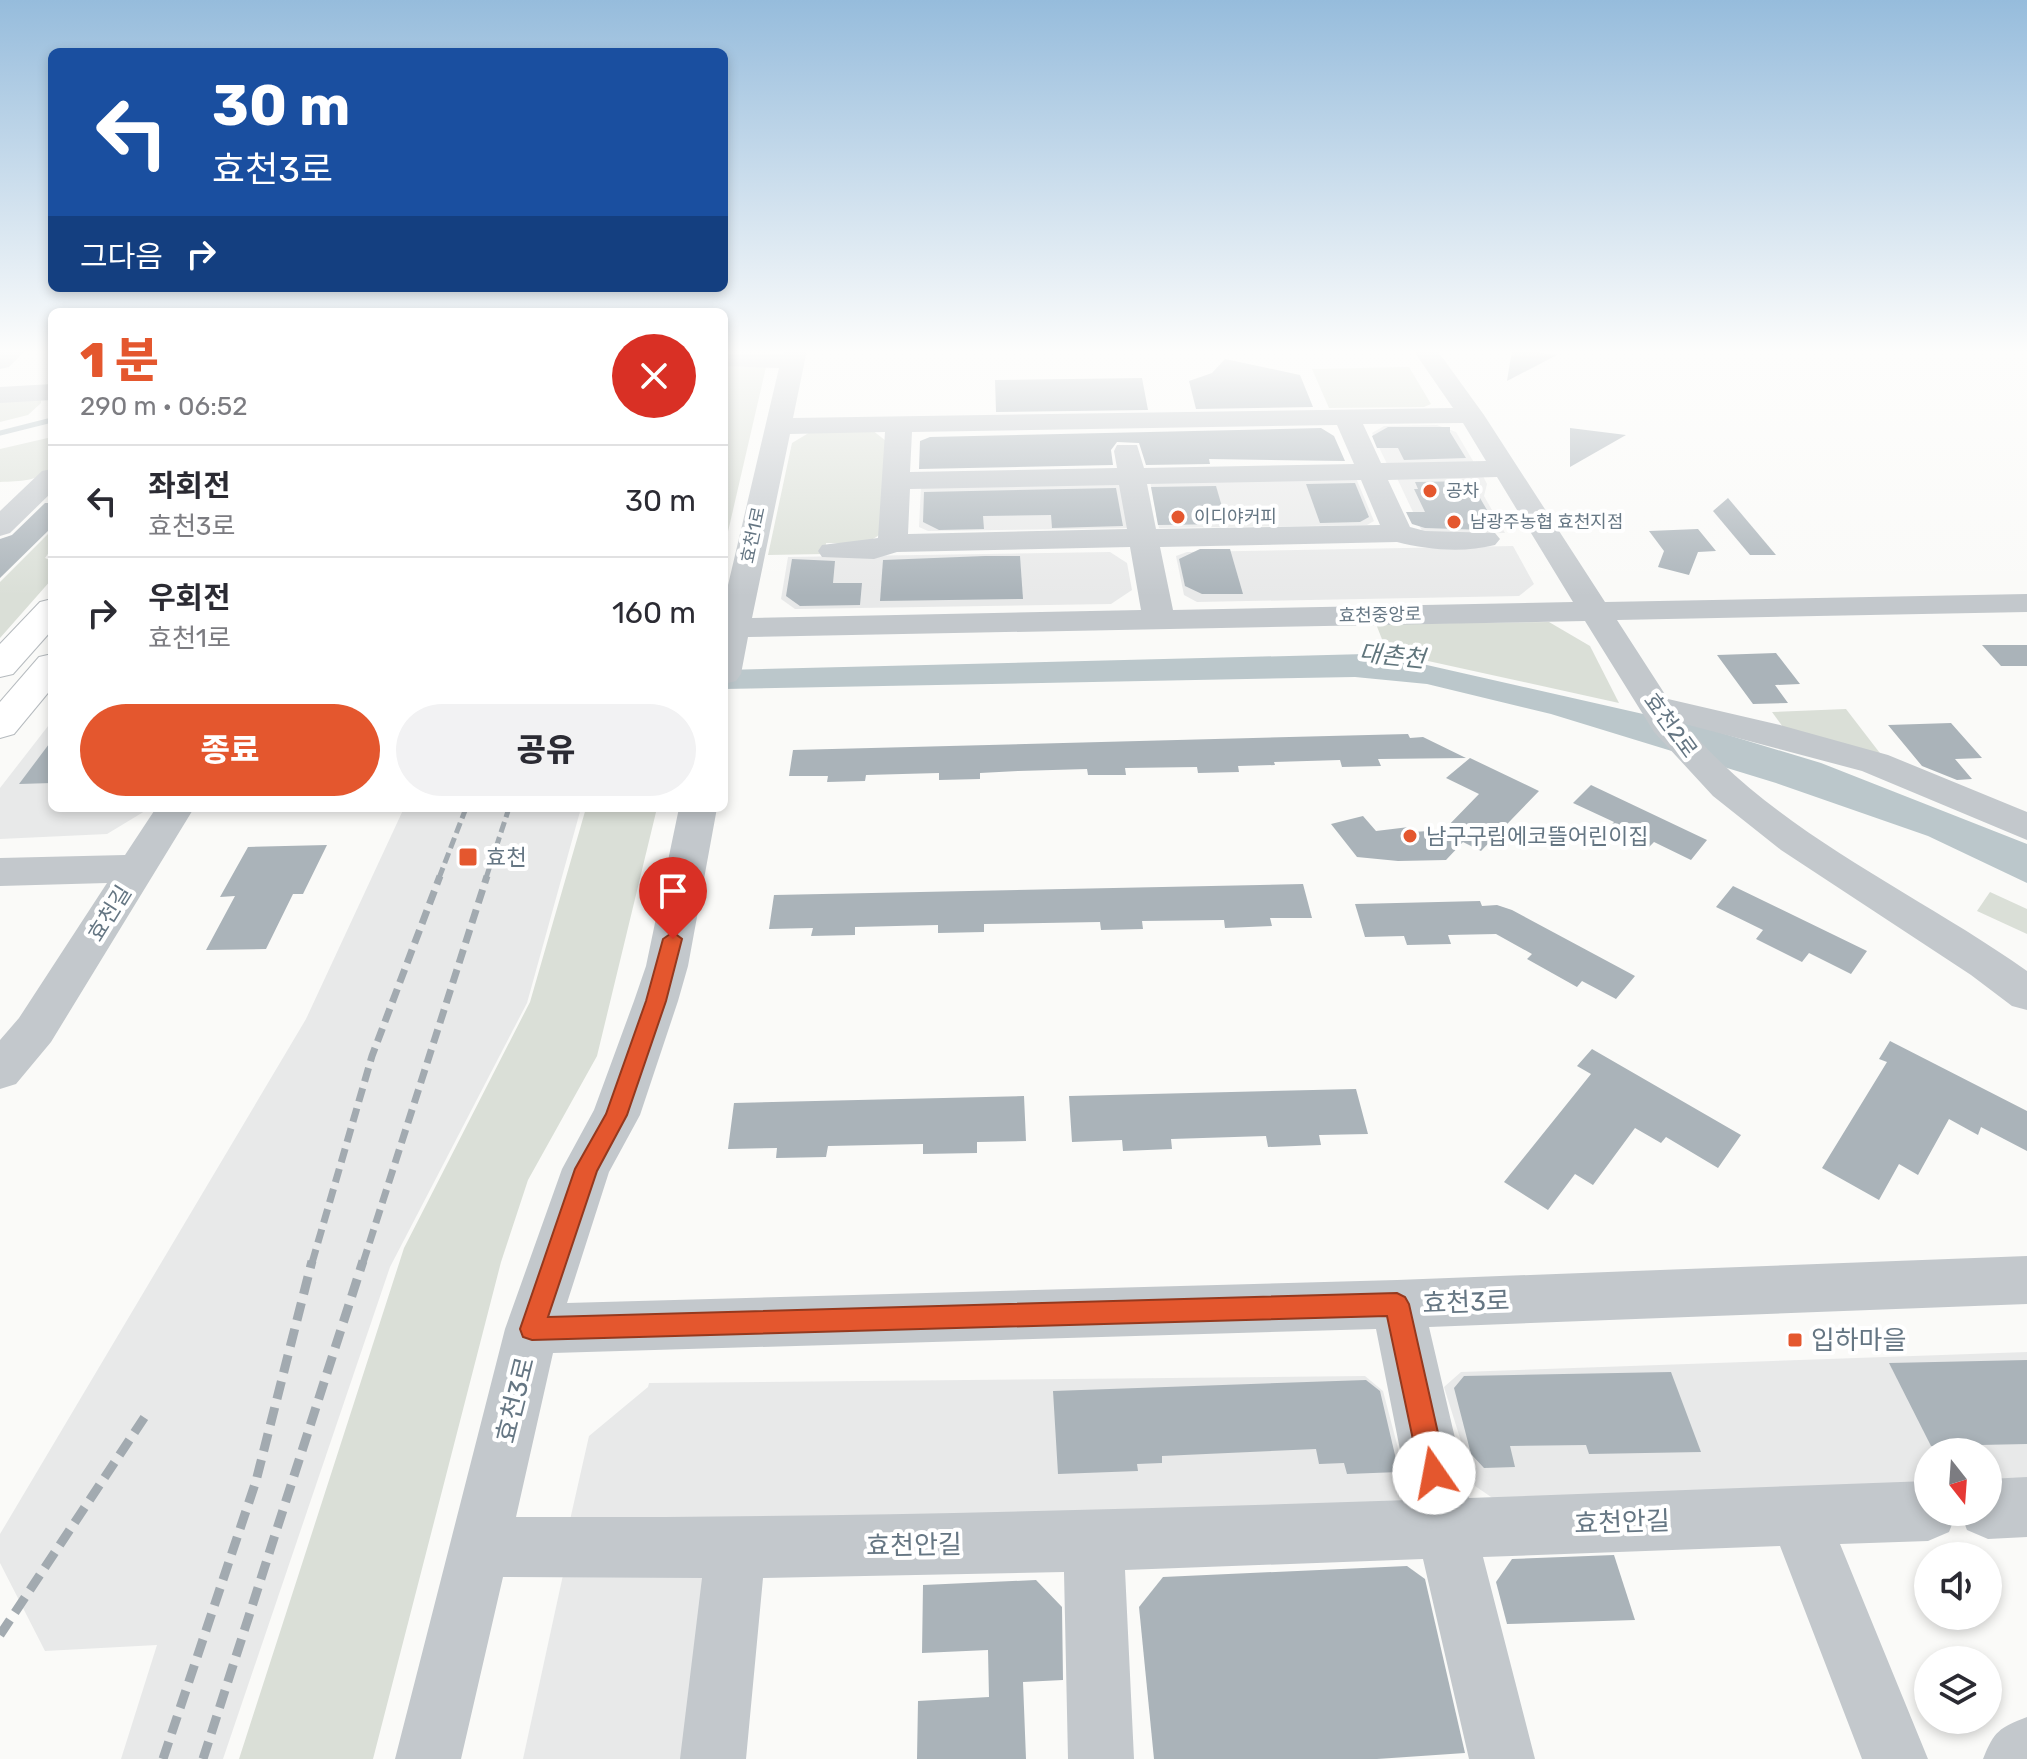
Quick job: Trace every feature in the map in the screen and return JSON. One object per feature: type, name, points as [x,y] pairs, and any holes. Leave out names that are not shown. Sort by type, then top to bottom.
[{"type":"main road","points":[[0,666],[48,613]]},
{"type":"main road","points":[[0,726],[48,670]]},
{"type":"street","name":"효천1로","points":[[728,653],[776,432]]},
{"type":"street","points":[[893,543],[898,432]]},
{"type":"street","points":[[1124,432],[1159,620]]},
{"type":"street","points":[[1354,432],[1398,533]]},
{"type":"street","name":"효천2로","points":[[1482,432],[1682,745],[1733,794],[1795,841],[1986,964],[2027,994]]},
{"type":"street","points":[[895,481],[1506,469]]},
{"type":"street","points":[[0,488],[48,482]]},
{"type":"street","points":[[0,527],[48,482]]},
{"type":"street","points":[[833,551],[874,550],[893,543],[1398,533],[1424,540],[1485,539]]},
{"type":"street","name":"효천중앙로","points":[[728,653],[1159,620],[1593,609],[2027,603]]},
{"type":"street","points":[[1656,707],[1780,736],[1875,763],[2027,827]]},
{"type":"street","points":[[138,868],[173,812]]},
{"type":"street","points":[[532,1329],[586,1169],[616,1115],[660,989],[697,812]]},
{"type":"street","name":"효천길","points":[[0,872],[138,868]]},
{"type":"street","name":"효천길","points":[[0,1071],[35,1030],[138,868]]},
{"type":"street","name":"효천3로","points":[[428,1759],[532,1329],[1397,1304],[2027,1280]]},
{"type":"street","points":[[1397,1304],[1446,1529],[1502,1759]]},
{"type":"street","points":[[2002,1508],[2027,1507]]},
{"type":"street","name":"효천안길","points":[[478,1547],[736,1548],[1093,1541],[1914,1511]]},
{"type":"street","points":[[1798,1515],[1895,1759]]},
{"type":"street","points":[[1093,1541],[1101,1759]]},
{"type":"street","points":[[713,1759],[736,1548]]},
{"type":"street","points":[[2016,1759],[2027,1750]]},
{"type":"shaded area","points":[[728,432],[751,432],[728,532]]},
{"type":"shaded area","points":[[810,432],[875,432],[886,441],[880,534],[862,543],[826,543],[825,554],[768,555],[792,443]]},
{"type":"shaded area","points":[[1456,432],[1476,466],[1389,468],[1372,433]]},
{"type":"shaded area","points":[[48,438],[48,470],[22,481],[0,482],[0,449]]},
{"type":"shaded area","points":[[1482,474],[1487,484],[1484,496],[1505,533],[1429,534],[1422,531],[1396,476]]},
{"type":"shaded area","points":[[1356,478],[1374,521],[1367,525],[1159,528],[1150,481]]},
{"type":"shaded area","points":[[1126,483],[1133,528],[928,531],[919,527],[921,486]]},
{"type":"shaded area","points":[[48,534],[48,554],[45,558],[48,559],[48,584],[0,638],[0,582]]},
{"type":"shaded area","points":[[1513,546],[1534,584],[1519,596],[1197,602],[1184,595],[1176,556],[1187,552]]},
{"type":"shaded area","points":[[1110,552],[1127,563],[1132,590],[1111,604],[795,609],[781,599],[788,557]]},
{"type":"shaded area","points":[[1549,622],[1590,646],[1619,703],[1387,652],[1376,624]]},
{"type":"shaded area","points":[[1366,654],[1705,728],[1821,763],[2027,844],[2027,883],[1928,836],[1776,783],[1551,714],[1427,684],[1355,677],[728,689],[728,670]]},
{"type":"shaded area","points":[[1846,709],[1886,761],[1788,734],[1772,712]]},
{"type":"shaded area","points":[[48,726],[48,812],[143,812],[107,834],[0,839],[0,788]]},
{"type":"shaded area","points":[[402,812],[580,812],[527,1003],[390,1267],[223,1759],[121,1759],[157,1645],[45,1651],[0,1563],[0,1534],[306,1019]]},
{"type":"shaded area","points":[[585,812],[656,812],[597,1056],[528,1180],[501,1262],[373,1759],[239,1759],[404,1248],[530,1002]]},
{"type":"shaded area","points":[[1990,892],[2027,909],[2027,934],[1977,911]]},
{"type":"shaded area","points":[[2027,1352],[2027,1478],[2002,1479],[2002,1438],[1914,1438],[1914,1483],[1494,1499],[1475,1486],[1444,1387],[1461,1372]]},
{"type":"shaded area","points":[[1365,1376],[1383,1391],[1410,1494],[1393,1512],[570,1520],[589,1436],[649,1383]]},
{"type":"shaded area","points":[[568,1552],[714,1580],[689,1759],[523,1759]]},
{"type":"building","points":[[1328,432],[1334,436],[1345,461],[1209,459],[1210,464],[1146,465],[1139,443],[1117,442],[1111,450],[1113,465],[919,469],[920,441],[930,437]]},
{"type":"building","points":[[1379,432],[1450,432],[1466,458],[1404,460],[1398,448],[1377,448],[1372,436]]},
{"type":"building","points":[[1570,432],[1626,435],[1570,467]]},
{"type":"building","points":[[1476,481],[1487,510],[1482,523],[1485,530],[1425,528],[1412,524],[1406,512],[1425,512],[1414,489],[1418,489],[1415,482]]},
{"type":"building","points":[[1355,483],[1369,517],[1360,522],[1320,523],[1306,484]]},
{"type":"building","points":[[1216,486],[1227,524],[1158,525],[1151,487]]},
{"type":"building","points":[[1116,488],[1123,526],[1052,528],[1051,515],[983,516],[984,529],[939,530],[923,522],[924,492]]},
{"type":"building","points":[[1728,498],[1776,555],[1750,555],[1713,511]]},
{"type":"building","points":[[48,503],[48,531],[0,578],[0,539],[12,535]]},
{"type":"building","points":[[1698,529],[1716,551],[1698,552],[1689,575],[1658,567],[1664,551],[1649,531]]},
{"type":"building","points":[[1200,549],[1230,549],[1243,594],[1202,594],[1185,586],[1179,559]]},
{"type":"building","points":[[1020,556],[1023,599],[880,601],[883,560]]},
{"type":"building","points":[[792,559],[835,561],[833,583],[862,583],[860,605],[800,606],[786,596]]},
{"type":"building","points":[[1982,645],[2027,645],[2027,666],[2001,666]]},
{"type":"building","points":[[1776,653],[1800,684],[1775,685],[1788,703],[1753,704],[1717,655]]},
{"type":"building","points":[[1951,723],[1982,758],[1955,759],[1972,779],[1957,780],[1922,766],[1888,725]]},
{"type":"building","points":[[1408,734],[1410,738],[1423,737],[1466,758],[1378,759],[1381,766],[1342,767],[1340,760],[1274,762],[1275,765],[1238,766],[1239,772],[1198,773],[1197,767],[1125,768],[1126,775],[1088,775],[1087,769],[1018,771],[980,773],[980,779],[939,780],[939,773],[866,775],[865,781],[827,782],[828,776],[789,776],[793,750]]},
{"type":"building","points":[[48,745],[48,783],[19,784]]},
{"type":"building","name":"남구구립에코뜰어린이집","points":[[1470,758],[1539,791],[1481,851],[1463,842],[1446,860],[1398,861],[1357,857],[1331,824],[1363,816],[1376,831],[1409,827],[1413,832],[1444,830],[1479,794],[1446,778]]},
{"type":"building","points":[[1591,785],[1707,840],[1691,860],[1654,842],[1647,849],[1607,830],[1614,822],[1573,803]]},
{"type":"building","points":[[327,845],[303,894],[293,894],[266,949],[206,950],[235,896],[220,897],[248,847]]},
{"type":"building","points":[[1303,884],[1312,918],[1270,918],[1272,926],[1225,928],[1224,920],[1142,921],[1143,929],[1101,930],[1100,922],[984,924],[984,932],[938,933],[938,925],[855,927],[855,935],[811,936],[813,928],[769,929],[774,895]]},
{"type":"building","points":[[1733,886],[1867,951],[1851,974],[1809,953],[1802,962],[1756,939],[1763,930],[1716,907]]},
{"type":"building","points":[[1480,901],[1482,906],[1497,905],[1512,910],[1635,976],[1616,999],[1582,981],[1577,987],[1527,959],[1532,954],[1496,934],[1448,935],[1451,944],[1407,945],[1404,936],[1365,937],[1355,904]]},
{"type":"building","points":[[1890,1041],[2027,1111],[2027,1151],[1981,1127],[1978,1135],[1949,1119],[1918,1175],[1899,1164],[1879,1200],[1822,1168],[1887,1062],[1879,1059]]},
{"type":"building","points":[[1592,1049],[1741,1135],[1718,1168],[1666,1137],[1661,1143],[1635,1128],[1593,1185],[1575,1174],[1548,1210],[1504,1182],[1591,1074],[1577,1066]]},
{"type":"building","points":[[1356,1089],[1368,1134],[1319,1135],[1321,1145],[1268,1147],[1266,1136],[1171,1139],[1172,1149],[1123,1151],[1122,1140],[1072,1142],[1069,1096]]},
{"type":"building","points":[[1024,1096],[1026,1141],[977,1142],[977,1153],[923,1154],[923,1144],[828,1146],[826,1157],[776,1158],[777,1148],[728,1149],[734,1103]]},
{"type":"building","points":[[2027,1360],[2027,1444],[2002,1445],[2002,1438],[1927,1438],[1889,1363]]},
{"type":"building","points":[[1671,1372],[1701,1452],[1589,1454],[1586,1445],[1510,1446],[1515,1467],[1484,1468],[1471,1454],[1454,1388],[1464,1376]]},
{"type":"building","points":[[1366,1380],[1380,1391],[1399,1472],[1347,1474],[1344,1463],[1319,1464],[1316,1449],[1162,1456],[1162,1463],[1137,1464],[1138,1471],[1058,1474],[1053,1391]]},
{"type":"building","points":[[1614,1555],[1635,1620],[1507,1624],[1496,1582],[1512,1559]]},
{"type":"building","points":[[1407,1566],[1425,1579],[1465,1753],[1377,1759],[1154,1759],[1139,1607],[1163,1577]]},
{"type":"building","points":[[1036,1580],[1062,1607],[1063,1680],[1023,1682],[1026,1759],[917,1759],[918,1701],[989,1697],[988,1650],[922,1653],[923,1585]]},
{"type":"railway","points":[[439,878],[464,812]]},
{"type":"railway","points":[[486,878],[508,812]]},
{"type":"railway","points":[[312,1263],[372,1056],[440,876]]},
{"type":"railway","points":[[363,1263],[487,876]]},
{"type":"railway","points":[[163,1759],[256,1481],[312,1261]]},
{"type":"railway","points":[[203,1759],[363,1261]]},
{"type":"railway","points":[[0,1635],[148,1412]]},
{"type":"place","name":"공차","points":[[1430,491]]},
{"type":"place","name":"이디야커피","points":[[1178,517]]},
{"type":"place","name":"남광주농협 효천지점","points":[[1454,522]]},
{"type":"place","name":"남구구립에코뜰어린이집","points":[[1410,836]]},
{"type":"place","name":"효천","points":[[468,857]]},
{"type":"place","name":"입하마을","points":[[1795,1340]]},
{"type":"route","points":[[673,939],[656,1001],[616,1115],[586,1169],[532,1329],[1397,1304],[1434,1473]]},
{"type":"water label","name":"대촌천","points":[[1392,656]]}]
